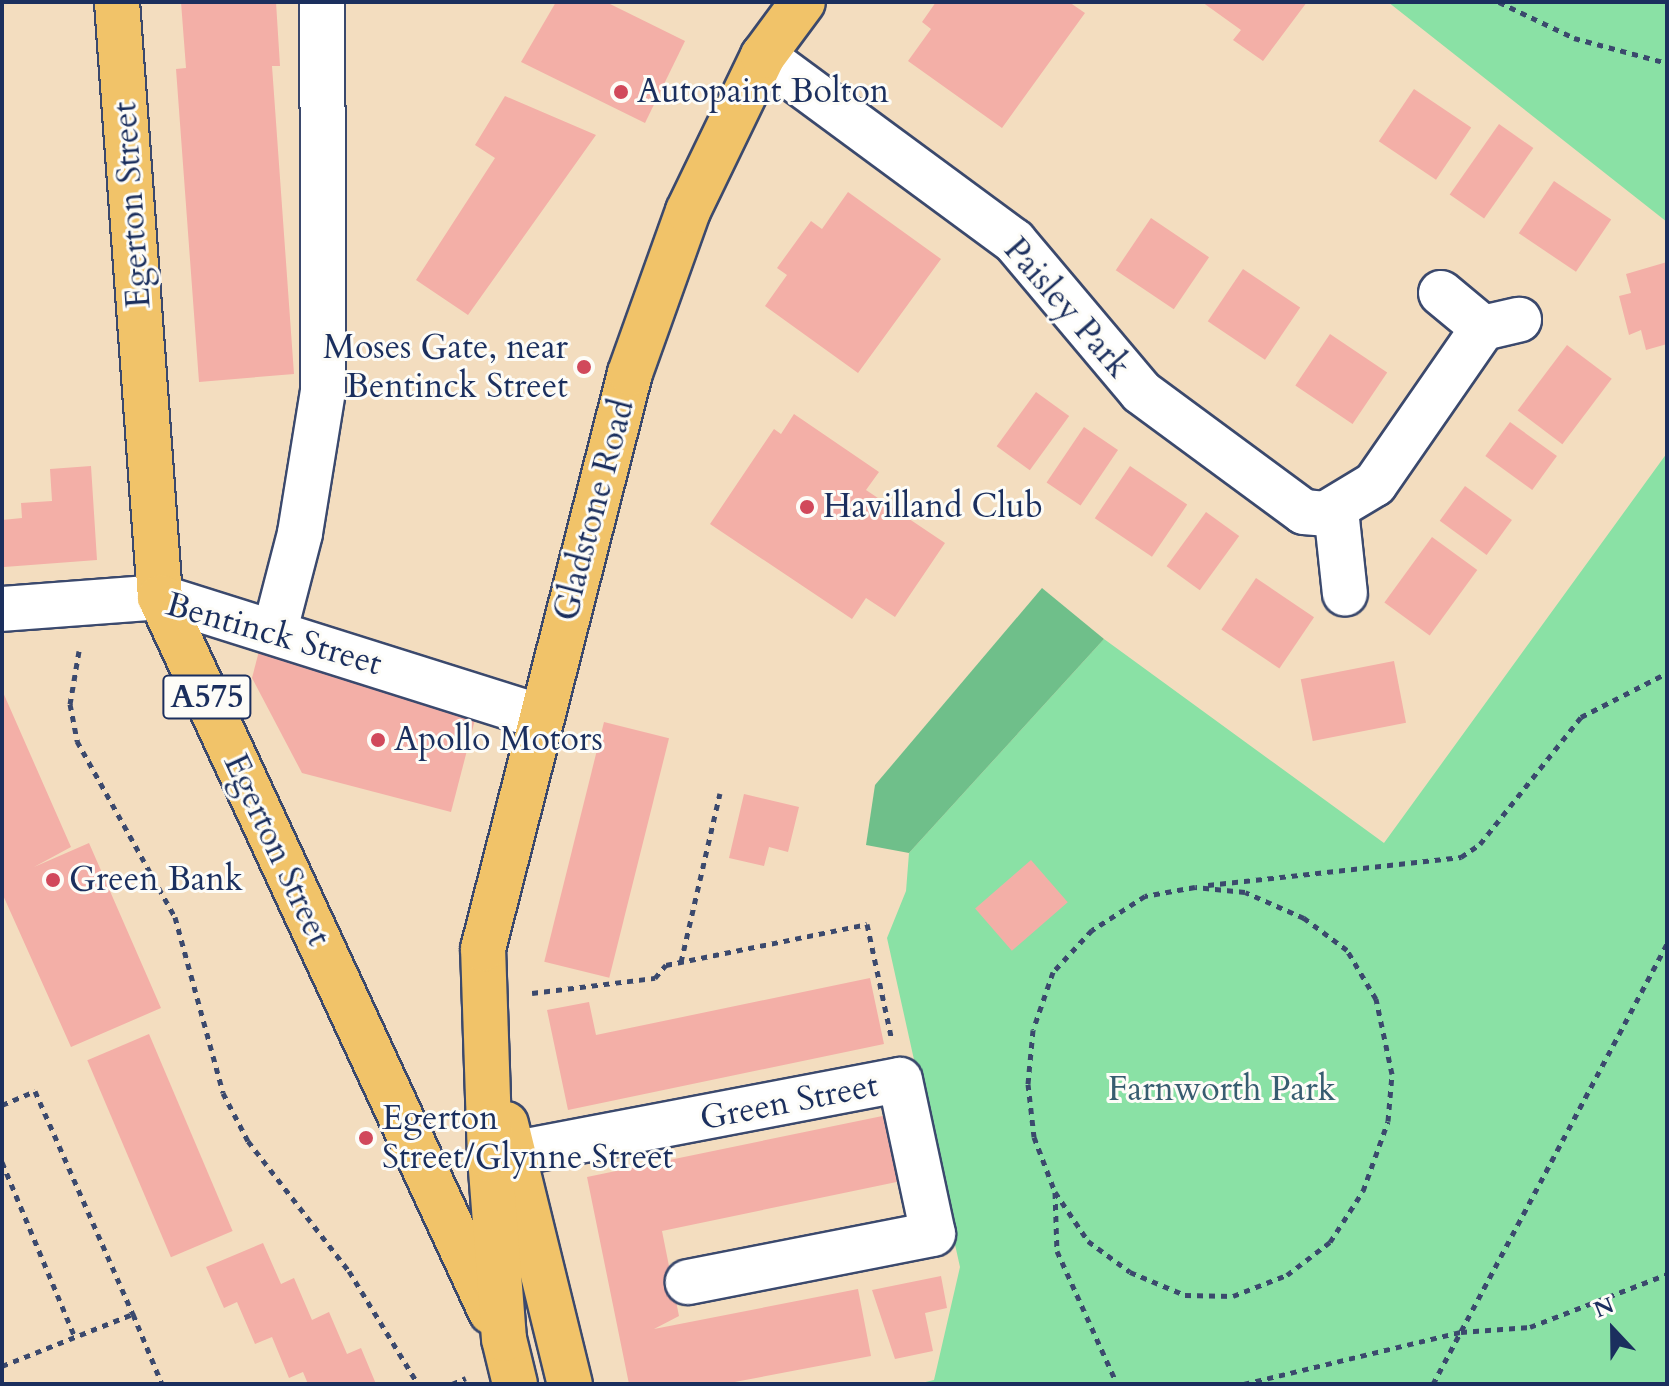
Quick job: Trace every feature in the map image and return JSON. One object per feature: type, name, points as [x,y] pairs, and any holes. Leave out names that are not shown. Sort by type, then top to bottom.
[{"type":"main road","name":"Egerton Street","points":[[117,2],[160,597],[504,1339]]},
{"type":"main road","name":"Gladstone Road","points":[[570,1384],[503,1156],[482,1049],[483,949],[630,373],[688,211],[763,56],[803,2]]},
{"type":"main road","name":"Gladstone Road","points":[[503,1156],[504,1339]]},
{"type":"main road","name":"A575","points":[[504,1339],[515,1384]]},
{"type":"street","points":[[275,630],[300,533],[323,391],[322,2]]},
{"type":"street","name":"Paisley Park","points":[[763,56],[1014,241],[1141,392],[1284,502],[1304,512],[1336,510]]},
{"type":"street","points":[[1345,594],[1336,510],[1375,484],[1501,324],[1441,293]]},
{"type":"street","name":"Bentinck Street","points":[[3,603],[90,603],[160,597],[275,630],[540,717]]},
{"type":"street","points":[[688,1282],[933,1234],[900,1080]]},
{"type":"street","name":"Green Street","points":[[503,1156],[900,1080]]},
{"type":"path","points":[[1499,2],[1574,38],[1667,63]]},
{"type":"path","points":[[90,603],[70,704],[77,741],[175,917],[223,1093],[248,1141],[349,1271],[418,1384]]},
{"type":"path","points":[[1195,887],[1245,892],[1304,918],[1347,950],[1376,999],[1392,1074],[1388,1121],[1363,1191],[1330,1242],[1287,1275],[1233,1296],[1185,1295],[1130,1272],[1088,1241],[1055,1192],[1034,1137],[1028,1084],[1033,1030],[1053,972],[1092,930],[1145,896],[1195,887],[1461,857],[1480,844],[1581,717],[1667,673]]},
{"type":"path","points":[[681,962],[720,793]]},
{"type":"path","points":[[483,992],[578,993],[655,978],[681,962],[867,924],[900,1080]]},
{"type":"path","points":[[1433,1384],[1667,944]]},
{"type":"path","points":[[2,1105],[35,1091],[162,1384]]},
{"type":"path","points":[[2,1162],[75,1337]]},
{"type":"path","points":[[1055,1192],[1057,1251],[1115,1364],[1117,1384]]},
{"type":"path","points":[[1244,1384],[1461,1332],[1530,1327],[1667,1274]]},
{"type":"path","points":[[2,1366],[133,1314]]},
{"type":"green space","points":[[1388,2],[1667,2],[1667,222],[1421,28]]},
{"type":"green space","name":"Farnworth Park","points":[[1667,453],[1667,1384],[917,1384],[934,1380],[960,1267],[887,938],[906,891],[909,853],[1104,639],[1384,843]]},
{"type":"green space","points":[[1042,588],[1104,639],[909,853],[866,845],[875,785]]},
{"type":"building","points":[[181,2],[276,2],[280,66],[272,66],[294,374],[199,382],[176,69],[186,68]]},
{"type":"building","name":"Autopaint Bolton","points":[[556,2],[606,2],[685,41],[645,123],[521,62]]},
{"type":"building","points":[[936,2],[1069,2],[1085,13],[1002,128],[908,61],[931,29],[922,22]]},
{"type":"building","points":[[1202,2],[1307,2],[1263,61],[1233,40],[1241,30]]},
{"type":"building","points":[[1414,89],[1471,128],[1436,180],[1379,141]]},
{"type":"building","points":[[505,96],[596,135],[468,315],[416,280],[495,158],[475,145]]},
{"type":"building","points":[[1499,124],[1533,148],[1484,219],[1450,194]]},
{"type":"building","points":[[1554,181],[1611,220],[1576,272],[1519,233]]},
{"type":"building","points":[[848,192],[941,259],[858,373],[765,306],[787,275],[777,268],[811,221],[822,229]]},
{"type":"building","points":[[1151,218],[1209,257],[1174,309],[1116,270]]},
{"type":"building","points":[[1667,262],[1667,344],[1646,350],[1641,330],[1629,335],[1619,296],[1631,293],[1626,274]]},
{"type":"building","points":[[1243,269],[1300,308],[1265,360],[1208,321]]},
{"type":"building","points":[[1330,334],[1387,373],[1353,424],[1295,385]]},
{"type":"building","points":[[1567,345],[1612,379],[1562,444],[1518,410]]},
{"type":"building","points":[[1036,392],[1069,416],[1030,470],[997,446]]},
{"type":"building","name":"Havilland Club","points":[[794,414],[879,472],[866,490],[945,543],[895,617],[866,598],[852,619],[710,524],[774,429],[781,434]]},
{"type":"building","points":[[1510,422],[1557,456],[1532,490],[1485,456]]},
{"type":"building","points":[[1084,427],[1118,450],[1081,505],[1047,483]]},
{"type":"building","points":[[91,466],[97,560],[4,567],[2,520],[22,518],[21,503],[52,501],[50,469]]},
{"type":"building","points":[[1130,466],[1187,505],[1152,557],[1095,518]]},
{"type":"building","points":[[1465,486],[1512,520],[1487,555],[1440,521]]},
{"type":"building","points":[[1206,512],[1239,536],[1200,590],[1167,566]]},
{"type":"building","points":[[1432,537],[1477,570],[1430,635],[1384,603]]},
{"type":"building","points":[[1256,578],[1314,617],[1279,669],[1221,629]]},
{"type":"building","name":"Apollo Motors","points":[[259,651],[478,708],[451,812],[302,773],[252,678]]},
{"type":"building","points":[[1394,661],[1406,723],[1313,741],[1301,679]]},
{"type":"building","name":"Green Bank","points":[[2,690],[71,847],[34,867],[89,843],[161,1008],[71,1047],[2,893]]},
{"type":"building","points":[[604,722],[669,738],[609,978],[544,962]]},
{"type":"building","points":[[744,794],[799,807],[788,852],[769,847],[764,866],[729,858]]},
{"type":"building","points":[[1031,860],[1068,902],[1012,951],[975,909]]},
{"type":"building","points":[[870,978],[884,1044],[568,1110],[547,1010],[589,1002],[596,1035]]},
{"type":"building","points":[[149,1034],[233,1231],[171,1257],[87,1060]]},
{"type":"building","points":[[897,1113],[911,1179],[662,1231],[679,1316],[654,1329],[858,1289],[871,1356],[724,1384],[629,1384],[587,1177]]},
{"type":"building","points":[[263,1243],[281,1284],[294,1278],[312,1320],[329,1312],[347,1354],[361,1348],[376,1384],[308,1384],[303,1372],[289,1378],[272,1337],[255,1344],[237,1302],[224,1308],[206,1267]]},
{"type":"building","points":[[941,1276],[947,1308],[925,1313],[933,1351],[895,1359],[872,1290]]},
{"type":"place","name":"Autopaint Bolton","points":[[621,92]]},
{"type":"place","name":"Moses Gate, near Bentinck Street","points":[[584,367]]},
{"type":"place","name":"Havilland Club","points":[[807,507]]},
{"type":"place","name":"Apollo Motors","points":[[378,740]]},
{"type":"place","name":"Green Bank","points":[[53,880]]},
{"type":"place","name":"Egerton Street/Glynne Street","points":[[366,1138]]}]
